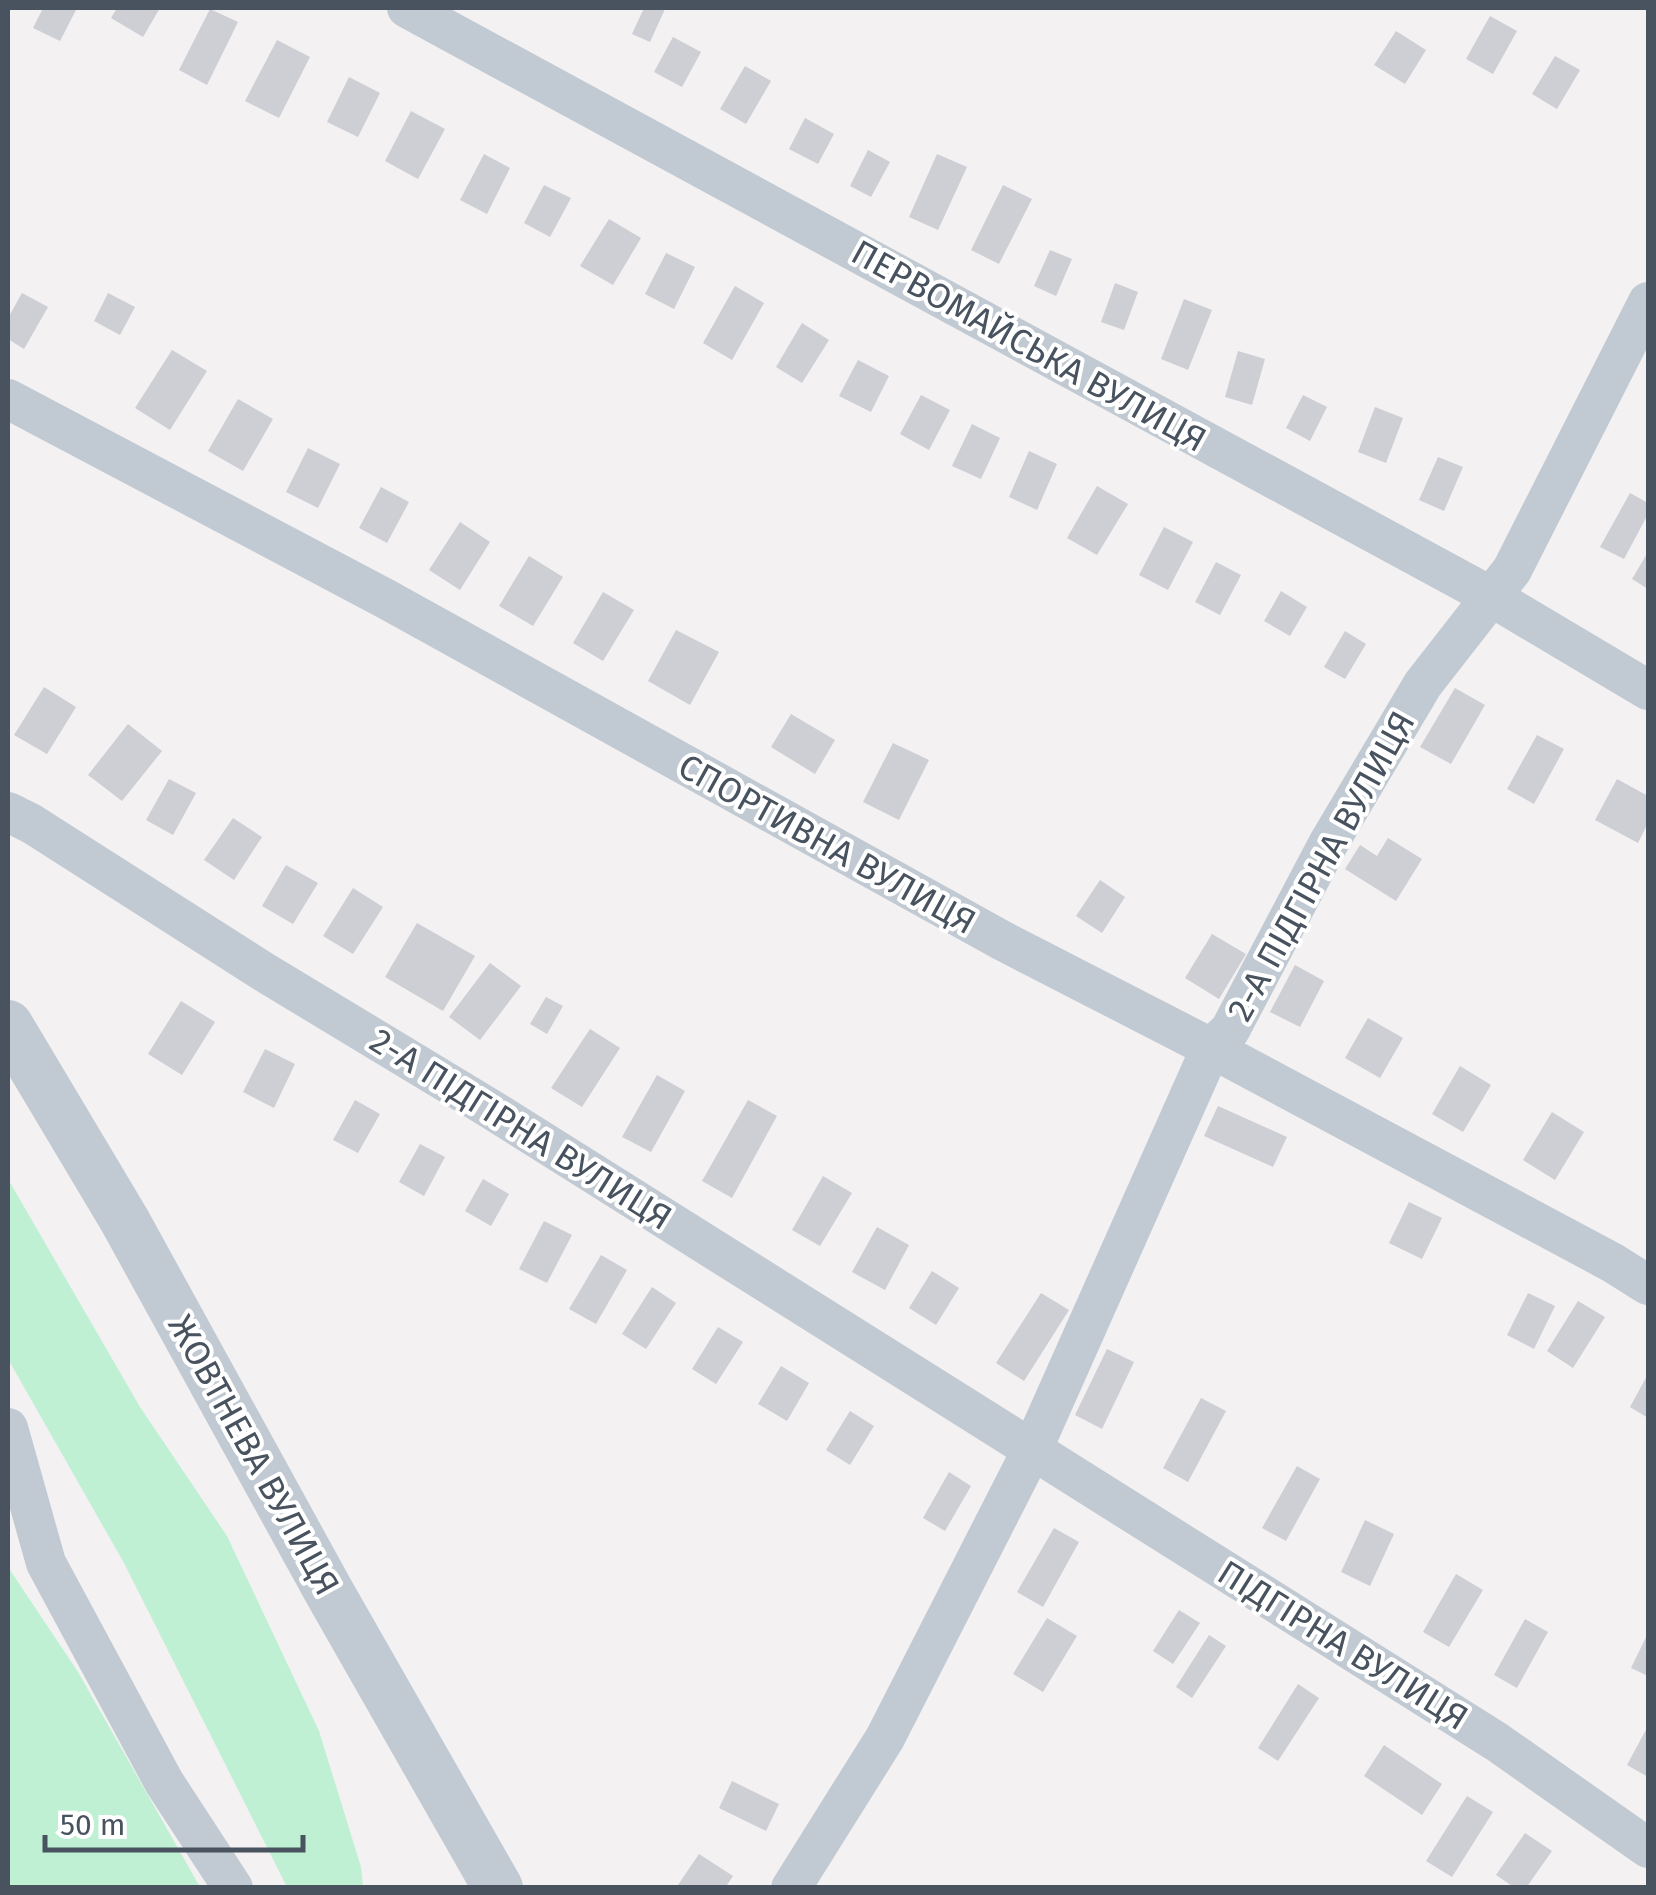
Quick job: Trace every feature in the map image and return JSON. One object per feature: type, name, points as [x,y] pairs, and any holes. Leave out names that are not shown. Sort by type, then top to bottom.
[{"type":"street","name":"ПЕРВОМАЙСЬКА ВУЛИЦЯ","points":[[407,8],[1490,596],[1648,690]]},
{"type":"street","name":"2-А ПІДГІРНА ВУЛИЦЯ","points":[[791,1888],[885,1738],[1032,1450],[1210,1048],[1230,1030],[1328,844],[1423,684],[1512,570],[1648,302]]},
{"type":"street","name":"СПОРТИВНА ВУЛИЦЯ","points":[[8,399],[386,599],[1003,941],[1648,1285]]},
{"type":"street","name":"2-А ПІДГІРНА ВУЛИЦЯ","points":[[8,812],[489,1108],[1032,1450]]},
{"type":"street","name":"ЖОВТНЕВА ВУЛИЦЯ","points":[[8,1025],[125,1221],[498,1888]]},
{"type":"street","points":[[8,1428],[46,1563],[164,1782],[232,1888]]},
{"type":"street","name":"ПІДГІРНА ВУЛИЦЯ","points":[[1032,1450],[1497,1742],[1648,1848]]},
{"type":"street","points":[[8,1514],[46,1563]]},
{"type":"green space","points":[[8,1179],[140,1407],[227,1536],[319,1731],[361,1867],[363,1887],[287,1887],[124,1563],[8,1359]]},
{"type":"green space","points":[[8,1567],[78,1672],[200,1887],[8,1887]]},
{"type":"building","points":[[43,8],[77,8],[60,41],[33,28]]},
{"type":"building","points":[[117,8],[160,8],[143,37],[111,18]]},
{"type":"building","points":[[644,8],[665,9],[650,42],[632,34]]},
{"type":"building","points":[[210,9],[238,22],[207,85],[179,70]]},
{"type":"building","points":[[1490,16],[1517,31],[1493,74],[1466,59]]},
{"type":"building","points":[[1396,31],[1426,50],[1405,84],[1374,65]]},
{"type":"building","points":[[673,37],[701,52],[682,87],[654,72]]},
{"type":"building","points":[[277,40],[310,57],[279,118],[245,101]]},
{"type":"building","points":[[1555,56],[1580,70],[1557,109],[1532,94]]},
{"type":"building","points":[[745,66],[771,81],[746,124],[720,109]]},
{"type":"building","points":[[349,77],[380,93],[358,137],[327,122]]},
{"type":"building","points":[[411,111],[445,129],[418,179],[385,161]]},
{"type":"building","points":[[805,118],[834,134],[818,164],[789,149]]},
{"type":"building","points":[[868,150],[890,162],[871,197],[850,186]]},
{"type":"building","points":[[484,154],[510,168],[487,214],[460,200]]},
{"type":"building","points":[[937,154],[967,167],[938,230],[909,217]]},
{"type":"building","points":[[544,185],[571,198],[550,237],[524,223]]},
{"type":"building","points":[[1003,185],[1032,199],[999,264],[971,250]]},
{"type":"building","points":[[609,219],[641,238],[613,285],[580,266]]},
{"type":"building","points":[[1050,250],[1072,259],[1056,296],[1034,286]]},
{"type":"building","points":[[666,253],[695,267],[674,309],[645,294]]},
{"type":"building","points":[[1115,283],[1138,292],[1124,330],[1101,322]]},
{"type":"building","points":[[735,286],[764,303],[732,360],[703,343]]},
{"type":"building","points":[[22,293],[48,307],[24,349],[8,339],[8,318]]},
{"type":"building","points":[[108,293],[135,307],[120,335],[94,321]]},
{"type":"building","points":[[1184,299],[1212,310],[1188,370],[1161,359]]},
{"type":"building","points":[[802,323],[829,340],[802,383],[776,367]]},
{"type":"building","points":[[172,350],[207,371],[170,430],[135,408]]},
{"type":"building","points":[[1238,351],[1265,359],[1252,405],[1225,397]]},
{"type":"building","points":[[858,360],[889,376],[871,412],[839,396]]},
{"type":"building","points":[[921,395],[950,410],[929,450],[900,434]]},
{"type":"building","points":[[1303,395],[1327,407],[1310,441],[1286,428]]},
{"type":"building","points":[[238,399],[273,419],[243,471],[208,451]]},
{"type":"building","points":[[1375,407],[1403,418],[1386,463],[1358,452]]},
{"type":"building","points":[[972,424],[1000,438],[981,479],[952,466]]},
{"type":"building","points":[[308,448],[340,464],[318,508],[286,492]]},
{"type":"building","points":[[1029,451],[1057,464],[1037,510],[1009,497]]},
{"type":"building","points":[[1438,457],[1463,467],[1444,511],[1419,500]]},
{"type":"building","points":[[1097,486],[1128,504],[1097,555],[1067,538]]},
{"type":"building","points":[[381,487],[409,502],[387,543],[359,528]]},
{"type":"building","points":[[1630,493],[1648,503],[1648,514],[1624,559],[1600,547]]},
{"type":"building","points":[[460,522],[490,542],[460,590],[429,570]]},
{"type":"building","points":[[1164,527],[1193,542],[1168,590],[1139,575]]},
{"type":"building","points":[[1648,552],[1648,589],[1632,579]]},
{"type":"building","points":[[529,556],[563,577],[533,626],[499,606]]},
{"type":"building","points":[[1216,562],[1241,575],[1220,615],[1195,602]]},
{"type":"building","points":[[1281,591],[1307,607],[1290,636],[1264,621]]},
{"type":"building","points":[[603,592],[634,610],[603,661],[573,643]]},
{"type":"building","points":[[676,630],[719,652],[690,705],[648,681]]},
{"type":"building","points":[[1345,631],[1366,644],[1345,679],[1324,667]]},
{"type":"building","points":[[44,687],[76,707],[47,754],[14,735]]},
{"type":"building","points":[[1455,688],[1485,705],[1451,764],[1420,747]]},
{"type":"building","points":[[791,714],[835,740],[815,774],[771,747]]},
{"type":"building","points":[[128,724],[162,751],[122,801],[88,775]]},
{"type":"building","points":[[1537,735],[1564,749],[1534,804],[1507,789]]},
{"type":"building","points":[[893,743],[929,760],[899,820],[863,802]]},
{"type":"building","points":[[169,779],[196,793],[173,835],[146,820]]},
{"type":"building","points":[[1617,779],[1648,796],[1648,823],[1638,843],[1595,820]]},
{"type":"building","points":[[233,818],[262,837],[234,880],[204,860]]},
{"type":"building","points":[[1388,838],[1422,859],[1396,901],[1345,869],[1360,845],[1377,856]]},
{"type":"building","points":[[286,865],[318,883],[293,924],[262,906]]},
{"type":"building","points":[[1100,880],[1125,897],[1102,933],[1076,916]]},
{"type":"building","points":[[353,888],[383,907],[353,954],[323,936]]},
{"type":"building","points":[[417,923],[475,956],[443,1011],[385,977]]},
{"type":"building","points":[[1212,934],[1246,954],[1219,999],[1185,978]]},
{"type":"building","points":[[490,963],[521,986],[480,1040],[449,1017]]},
{"type":"building","points":[[1295,965],[1324,981],[1300,1027],[1270,1012]]},
{"type":"building","points":[[546,997],[563,1006],[547,1034],[530,1024]]},
{"type":"building","points":[[181,1001],[215,1022],[182,1075],[148,1054]]},
{"type":"building","points":[[1368,1018],[1403,1038],[1380,1078],[1345,1058]]},
{"type":"building","points":[[590,1029],[620,1048],[582,1107],[551,1088]]},
{"type":"building","points":[[265,1049],[295,1064],[274,1108],[243,1092]]},
{"type":"building","points":[[1460,1066],[1491,1085],[1463,1132],[1432,1114]]},
{"type":"building","points":[[657,1075],[685,1091],[651,1152],[622,1137]]},
{"type":"building","points":[[355,1100],[380,1114],[358,1153],[333,1140]]},
{"type":"building","points":[[748,1100],[777,1116],[732,1198],[702,1181]]},
{"type":"building","points":[[1218,1106],[1287,1137],[1273,1167],[1204,1136]]},
{"type":"building","points":[[1552,1112],[1584,1132],[1555,1180],[1523,1160]]},
{"type":"building","points":[[420,1144],[445,1157],[424,1196],[399,1182]]},
{"type":"building","points":[[823,1176],[852,1193],[820,1246],[792,1230]]},
{"type":"building","points":[[483,1179],[509,1194],[491,1226],[465,1211]]},
{"type":"building","points":[[1409,1202],[1442,1218],[1422,1259],[1389,1243]]},
{"type":"building","points":[[544,1221],[572,1235],[547,1283],[519,1269]]},
{"type":"building","points":[[877,1227],[909,1245],[885,1290],[852,1272]]},
{"type":"building","points":[[601,1255],[627,1270],[596,1324],[569,1309]]},
{"type":"building","points":[[932,1271],[959,1288],[936,1325],[909,1308]]},
{"type":"building","points":[[652,1287],[676,1303],[646,1349],[622,1334]]},
{"type":"building","points":[[1041,1293],[1069,1310],[1024,1381],[996,1363]]},
{"type":"building","points":[[1528,1293],[1555,1306],[1534,1349],[1507,1335]]},
{"type":"building","points":[[1578,1301],[1605,1317],[1573,1368],[1547,1351]]},
{"type":"building","points":[[718,1327],[743,1342],[716,1384],[692,1369]]},
{"type":"building","points":[[1107,1349],[1134,1362],[1102,1429],[1075,1415]]},
{"type":"building","points":[[781,1366],[809,1383],[787,1421],[758,1404]]},
{"type":"building","points":[[1648,1374],[1648,1418],[1630,1407]]},
{"type":"building","points":[[1201,1398],[1226,1411],[1188,1482],[1163,1468]]},
{"type":"building","points":[[850,1411],[874,1426],[850,1465],[826,1450]]},
{"type":"building","points":[[1297,1466],[1320,1479],[1286,1541],[1262,1528]]},
{"type":"building","points":[[949,1472],[971,1486],[945,1531],[923,1518]]},
{"type":"building","points":[[1365,1520],[1394,1534],[1370,1586],[1341,1572]]},
{"type":"building","points":[[1054,1528],[1079,1542],[1043,1607],[1017,1592]]},
{"type":"building","points":[[1456,1574],[1483,1590],[1449,1647],[1423,1632]]},
{"type":"building","points":[[1179,1610],[1200,1623],[1173,1664],[1153,1651]]},
{"type":"building","points":[[1047,1618],[1077,1636],[1043,1692],[1013,1674]]},
{"type":"building","points":[[1525,1619],[1548,1632],[1517,1688],[1494,1675]]},
{"type":"building","points":[[1648,1633],[1648,1676],[1631,1668]]},
{"type":"building","points":[[1209,1635],[1226,1646],[1192,1698],[1176,1687]]},
{"type":"building","points":[[1298,1684],[1319,1698],[1278,1761],[1258,1748]]},
{"type":"building","points":[[1648,1726],[1648,1777],[1627,1765]]},
{"type":"building","points":[[1384,1745],[1442,1784],[1422,1815],[1364,1776]]},
{"type":"building","points":[[732,1781],[779,1804],[766,1831],[719,1808]]},
{"type":"building","points":[[1467,1796],[1493,1812],[1452,1877],[1426,1861]]},
{"type":"building","points":[[1525,1833],[1552,1851],[1526,1888],[1515,1888],[1496,1875]]},
{"type":"building","points":[[699,1854],[733,1876],[725,1888],[676,1888]]}]
